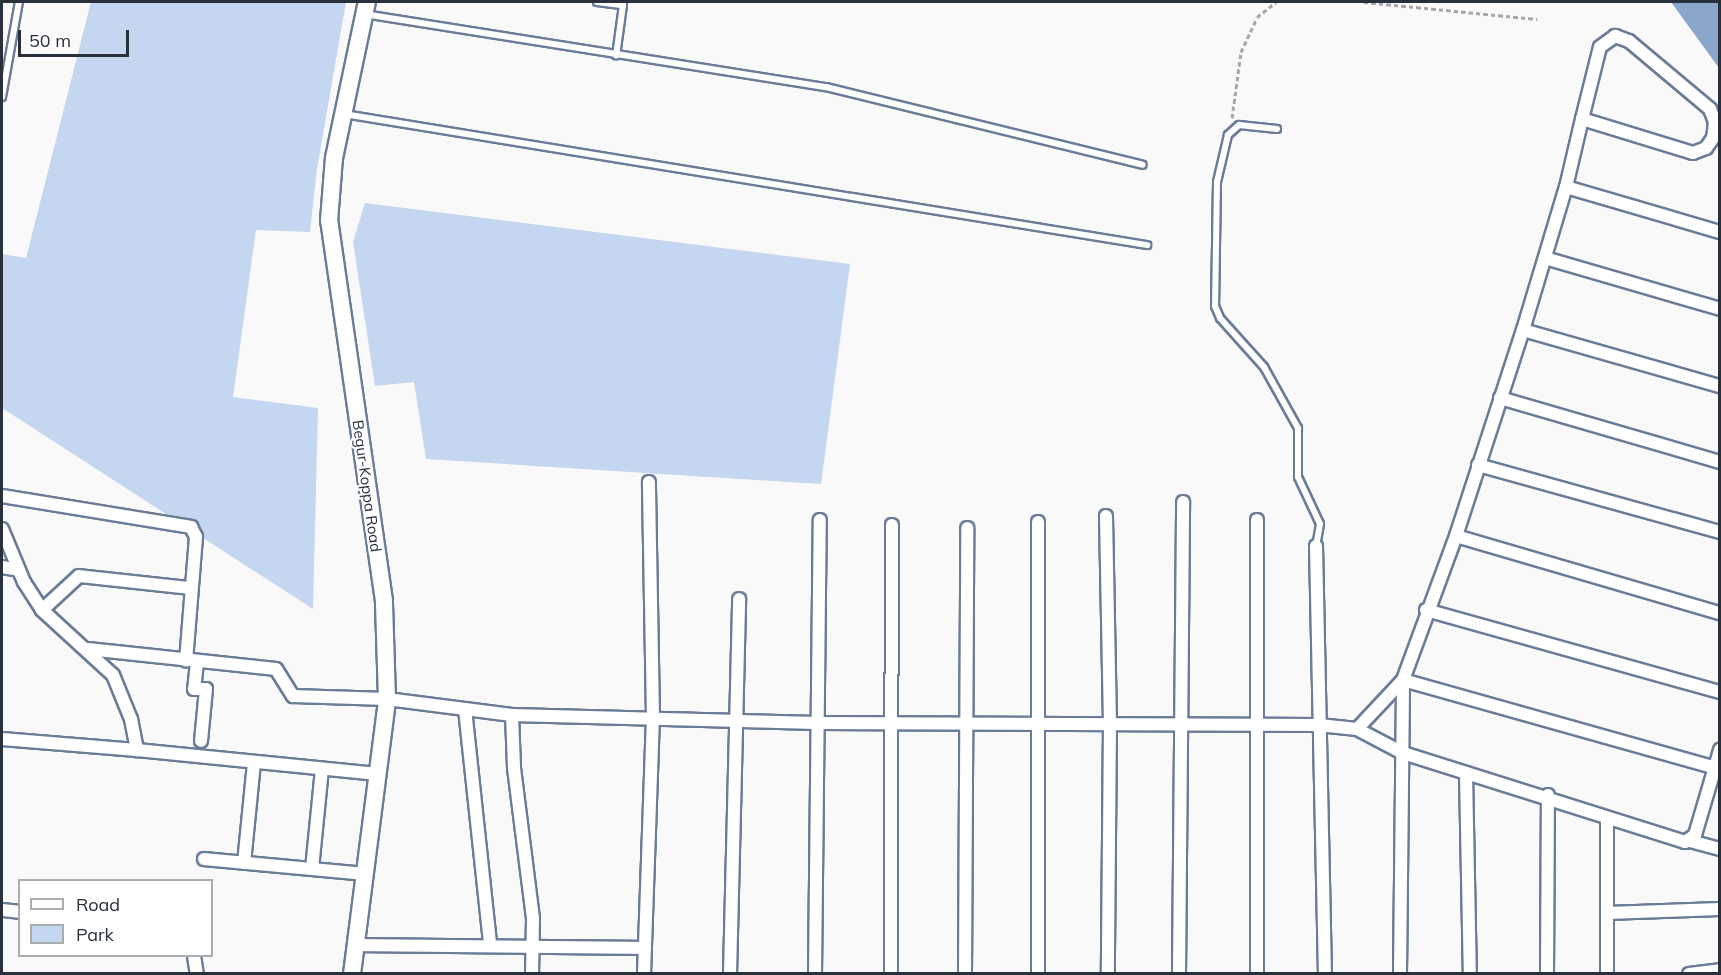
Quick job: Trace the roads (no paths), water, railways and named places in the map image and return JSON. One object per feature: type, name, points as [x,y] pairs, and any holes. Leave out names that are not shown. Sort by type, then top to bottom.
[{"type":"main road","name":"Begur-Koppa Road","points":[[352,974],[387,699],[384,601],[329,221],[334,158],[365,8]]},
{"type":"street","points":[[1400,974],[1403,680],[1426,610],[1456,536],[1523,330],[1566,187],[1582,119],[1600,47],[1615,36],[1629,41],[1710,109],[1715,122],[1713,138],[1706,148],[1693,153],[1582,119]]},
{"type":"street","points":[[1566,187],[1719,232]]},
{"type":"street","points":[[1545,258],[1719,309]]},
{"type":"street","points":[[1523,330],[1719,386]]},
{"type":"street","points":[[1500,398],[1719,462]]},
{"type":"street","points":[[1478,465],[1719,532]]},
{"type":"street","points":[[644,974],[653,717],[649,482]]},
{"type":"street","points":[[2,496],[191,526],[196,537],[189,588],[191,662],[194,689],[206,689],[201,741]]},
{"type":"street","points":[[1179,974],[1184,724],[1184,502]]},
{"type":"street","points":[[1106,516],[1110,723],[1108,974]]},
{"type":"street","points":[[815,974],[820,520]]},
{"type":"street","points":[[1257,520],[1255,727],[1257,974]]},
{"type":"street","points":[[1038,522],[1038,974]]},
{"type":"street","points":[[891,974],[892,525]]},
{"type":"street","points":[[965,974],[967,528]]},
{"type":"street","points":[[2,529],[19,570],[42,610],[113,675],[131,719],[138,750]]},
{"type":"street","points":[[1456,536],[1719,613]]},
{"type":"street","points":[[1316,546],[1325,974]]},
{"type":"street","points":[[2,567],[19,570]]},
{"type":"street","points":[[42,610],[79,576],[189,588]]},
{"type":"street","points":[[730,974],[733,720],[739,599]]},
{"type":"street","points":[[1426,610],[1719,692]]},
{"type":"street","points":[[87,649],[191,662],[276,669],[293,696],[387,699],[512,715],[817,723],[1110,723],[1255,727],[1319,725],[1357,729],[1403,753],[1548,795],[1607,818],[1719,849]]},
{"type":"street","points":[[1357,729],[1403,680]]},
{"type":"street","points":[[1403,680],[1717,768]]},
{"type":"street","points":[[465,709],[490,944]]},
{"type":"street","points":[[512,715],[514,768],[535,944],[532,974]]},
{"type":"street","points":[[2,739],[378,774]]},
{"type":"street","points":[[1690,841],[1717,768],[1719,750]]},
{"type":"street","points":[[244,863],[254,762]]},
{"type":"street","points":[[312,869],[322,769]]},
{"type":"street","points":[[1466,772],[1470,974]]},
{"type":"street","points":[[1547,974],[1548,795]]},
{"type":"street","points":[[1607,818],[1607,974]]},
{"type":"street","points":[[204,859],[365,874]]},
{"type":"street","points":[[1607,913],[1719,909]]},
{"type":"street","points":[[2,910],[18,912]]},
{"type":"street","points":[[356,945],[535,944],[645,948]]},
{"type":"street","points":[[194,957],[197,974]]},
{"type":"street","points":[[1689,974],[1719,970]]},
{"type":"lane","points":[[2,97],[19,2]]},
{"type":"lane","points":[[597,2],[623,5],[616,56]]},
{"type":"lane","points":[[365,8],[616,56],[826,87],[1143,165]]},
{"type":"lane","points":[[343,114],[1147,245]]},
{"type":"lane","points":[[1277,129],[1239,125],[1231,129],[1217,182],[1215,306],[1220,318],[1264,367],[1298,428],[1298,477],[1320,524],[1316,546]]}]
